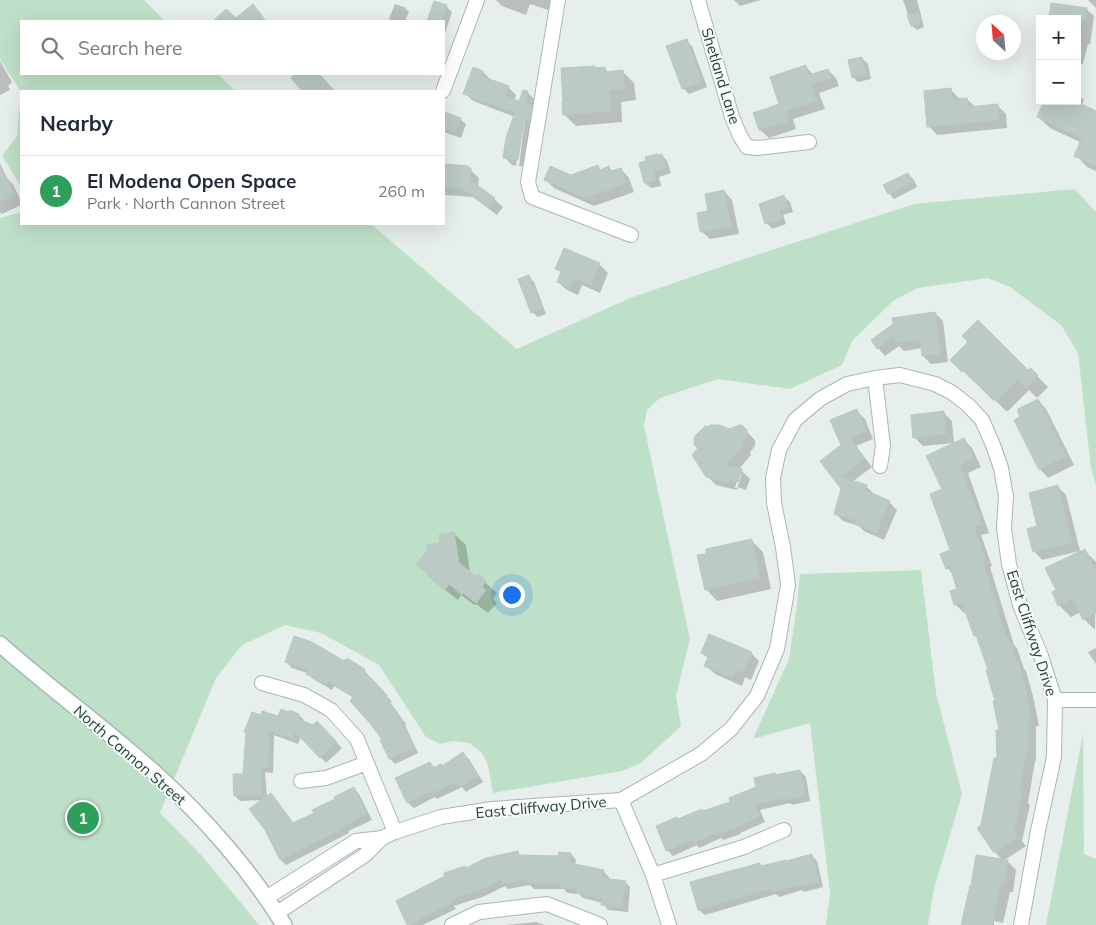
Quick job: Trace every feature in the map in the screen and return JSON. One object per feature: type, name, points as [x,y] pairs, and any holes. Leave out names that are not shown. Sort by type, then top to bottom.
[{"type":"main road","name":"North Cannon Street","points":[[0,644],[157,774],[220,840],[266,898],[280,919]]},
{"type":"street","points":[[444,90],[477,0]]},
{"type":"street","points":[[558,0],[528,182],[532,197],[631,235]]},
{"type":"street","name":"Shetland Lane","points":[[698,0],[732,117],[740,136],[748,147],[758,148],[809,142]]},
{"type":"street","name":"East Cliffway Drive","points":[[280,919],[365,855],[382,838],[395,832],[441,817],[492,809],[621,800],[701,754],[731,729],[757,696],[777,649],[788,585],[774,503],[773,478],[779,450],[795,420],[820,399],[846,384],[900,375],[935,384],[951,392],[968,405],[982,420],[1001,468],[1006,496],[1004,528],[1008,564],[1020,605],[1041,656],[1055,700],[1054,757],[1021,925]]},
{"type":"street","points":[[875,378],[882,446],[880,466]]},
{"type":"street","points":[[262,683],[304,695],[331,710],[357,738],[395,832]]},
{"type":"street","points":[[1055,700],[1096,700]]},
{"type":"street","points":[[301,781],[326,778],[367,763]]},
{"type":"street","points":[[621,800],[653,875],[669,925]]},
{"type":"street","points":[[653,875],[744,847],[784,830]]},
{"type":"street","name":"East Cliffway Drive","points":[[266,898],[356,840],[382,838]]},
{"type":"street","points":[[452,925],[479,912],[547,904],[600,925]]},
{"type":"green space","points":[[0,0],[144,0],[164,20],[20,20],[20,75],[219,75],[234,90],[20,90],[0,59]]},
{"type":"green space","points":[[20,104],[20,184],[2,156],[17,136]]},
{"type":"green space","points":[[1075,189],[1096,212],[1096,485],[1091,468],[1078,353],[1061,325],[1010,287],[988,278],[917,288],[893,301],[852,341],[842,365],[790,389],[718,379],[660,398],[647,410],[644,426],[690,639],[676,696],[681,726],[641,763],[622,771],[493,793],[488,765],[482,753],[469,743],[453,741],[440,744],[426,737],[379,665],[321,633],[285,625],[242,645],[216,678],[160,813],[202,856],[259,925],[0,925],[0,218],[20,212],[20,225],[372,225],[517,349],[630,298],[914,204]]},
{"type":"green space","points":[[921,570],[936,693],[962,794],[934,889],[928,925],[826,925],[830,893],[810,723],[753,739],[789,659],[800,574]]},
{"type":"green space","points":[[1083,734],[1084,854],[1096,859],[1096,925],[1046,925]]},
{"type":"building","points":[[434,1],[447,5],[442,20],[427,20]]},
{"type":"building","points":[[1051,3],[1087,8],[1086,19],[1081,19],[1081,15],[1050,15]]},
{"type":"building","points":[[253,4],[265,20],[214,20],[226,9],[236,18]]},
{"type":"building","points":[[918,12],[921,23],[911,26],[907,15]]},
{"type":"building","points":[[687,39],[702,82],[682,89],[666,46]]},
{"type":"building","points":[[862,57],[866,74],[852,78],[848,60]]},
{"type":"building","points":[[806,65],[809,75],[828,69],[831,78],[812,84],[817,101],[786,111],[789,121],[759,130],[753,113],[779,104],[770,77]]},
{"type":"building","points":[[595,66],[595,68],[605,67],[605,72],[623,70],[625,89],[610,90],[611,111],[563,115],[561,68]]},
{"type":"building","points":[[473,67],[483,71],[481,76],[509,86],[505,96],[519,101],[523,90],[528,91],[526,104],[532,106],[529,121],[524,119],[518,160],[503,158],[506,138],[515,112],[463,94]]},
{"type":"building","points":[[294,75],[320,75],[334,90],[301,90],[291,78]]},
{"type":"building","points":[[951,88],[952,99],[967,98],[968,107],[998,104],[999,120],[927,127],[924,91]]},
{"type":"building","points":[[1081,104],[1096,111],[1096,166],[1074,156],[1082,138],[1037,117],[1042,105]]},
{"type":"building","points":[[445,112],[461,118],[455,133],[445,129]]},
{"type":"building","points":[[662,154],[666,168],[654,171],[656,180],[644,183],[639,163],[646,161],[645,157]]},
{"type":"building","points":[[0,164],[15,195],[0,202]]},
{"type":"building","points":[[445,164],[468,166],[468,168],[471,168],[470,180],[495,198],[488,207],[463,189],[445,187]]},
{"type":"building","points":[[598,165],[600,170],[609,166],[611,171],[621,168],[626,183],[585,198],[544,180],[550,166],[571,175]]},
{"type":"building","points":[[908,173],[913,182],[888,194],[883,185]]},
{"type":"building","points":[[724,190],[731,226],[700,232],[697,213],[708,211],[705,194]]},
{"type":"building","points":[[784,195],[788,207],[779,210],[782,219],[765,224],[759,204]]},
{"type":"building","points":[[564,248],[600,263],[591,285],[574,278],[570,287],[557,282],[561,271],[555,269]]},
{"type":"building","points":[[529,275],[542,308],[531,313],[518,279]]},
{"type":"building","points":[[935,312],[941,354],[922,356],[920,340],[895,343],[894,336],[877,349],[871,340],[893,324],[892,318]]},
{"type":"building","points":[[978,320],[1028,370],[1031,368],[1038,375],[1026,388],[1017,380],[997,400],[993,400],[963,370],[962,372],[950,360],[968,342],[962,336]]},
{"type":"building","points":[[1038,399],[1066,456],[1039,470],[1014,420],[1020,417],[1018,409]]},
{"type":"building","points":[[857,409],[866,431],[850,438],[865,459],[841,477],[867,485],[865,490],[890,501],[876,533],[855,524],[856,520],[834,514],[841,489],[820,461],[841,445],[830,420]]},
{"type":"building","points":[[944,411],[946,434],[913,438],[911,415]]},
{"type":"building","points":[[710,425],[719,425],[730,429],[742,425],[747,430],[747,437],[742,443],[743,446],[726,465],[742,469],[738,482],[730,479],[729,483],[706,477],[692,455],[698,448],[694,445],[695,436],[705,426],[709,427]]},
{"type":"building","points":[[964,438],[974,458],[960,465],[982,524],[974,527],[985,557],[982,558],[1007,639],[1018,661],[1031,717],[1028,718],[1028,753],[1026,753],[1019,795],[1022,795],[1014,831],[1018,837],[994,853],[977,828],[981,825],[994,758],[997,758],[996,730],[999,730],[993,701],[995,701],[986,670],[988,670],[976,635],[974,636],[962,603],[954,605],[950,591],[957,589],[950,567],[946,569],[940,554],[950,550],[930,494],[942,489],[926,456]]},
{"type":"building","points":[[1058,485],[1072,543],[1033,552],[1027,529],[1037,526],[1029,493]]},
{"type":"building","points":[[454,532],[459,563],[486,581],[482,587],[486,590],[476,603],[463,593],[462,595],[449,584],[445,590],[416,564],[428,550],[427,545],[440,543],[439,535]]},
{"type":"building","points":[[752,539],[760,578],[705,590],[697,555],[706,554],[706,549]]},
{"type":"building","points":[[1085,549],[1096,572],[1096,613],[1083,620],[1073,599],[1058,606],[1052,592],[1056,590],[1045,568]]},
{"type":"building","points":[[709,634],[752,652],[743,672],[736,670],[733,678],[704,666],[709,656],[701,653]]},
{"type":"building","points":[[294,636],[312,642],[344,661],[347,658],[365,669],[364,671],[387,695],[386,697],[401,718],[414,747],[389,759],[380,740],[382,739],[350,701],[353,697],[328,681],[326,685],[306,674],[308,670],[285,662]]},
{"type":"building","points":[[281,709],[299,714],[298,719],[313,725],[317,721],[337,742],[320,758],[295,732],[293,739],[269,731],[268,768],[261,767],[262,795],[234,796],[233,774],[243,774],[246,733],[244,732],[252,712],[261,715],[262,711],[278,716]]},
{"type":"building","points":[[463,752],[478,776],[460,787],[456,782],[407,803],[395,778],[430,762],[433,768],[441,764],[442,766]]},
{"type":"building","points":[[800,770],[806,796],[755,804],[760,816],[736,828],[716,835],[716,833],[693,843],[692,840],[666,851],[656,826],[677,817],[678,819],[702,809],[703,811],[730,802],[729,798],[756,787],[754,778]]},
{"type":"building","points":[[354,787],[367,814],[344,826],[345,828],[280,860],[265,830],[249,809],[271,793],[293,823],[314,813],[312,810]]},
{"type":"building","points":[[518,851],[519,855],[558,856],[559,852],[571,853],[570,863],[604,870],[602,878],[626,881],[622,907],[601,905],[602,899],[576,893],[577,889],[560,887],[561,884],[527,883],[528,879],[502,884],[501,880],[479,891],[449,900],[451,903],[407,925],[396,901],[445,876],[444,873],[465,866],[466,868],[486,858]]},
{"type":"building","points":[[812,854],[819,882],[797,887],[797,885],[773,892],[772,888],[698,910],[690,882],[760,863],[761,866]]},
{"type":"building","points":[[976,855],[1008,860],[1005,885],[1001,884],[992,925],[961,925],[971,886]]},
{"type":"place","name":"El Modena Open Space","points":[[83,818]]}]
